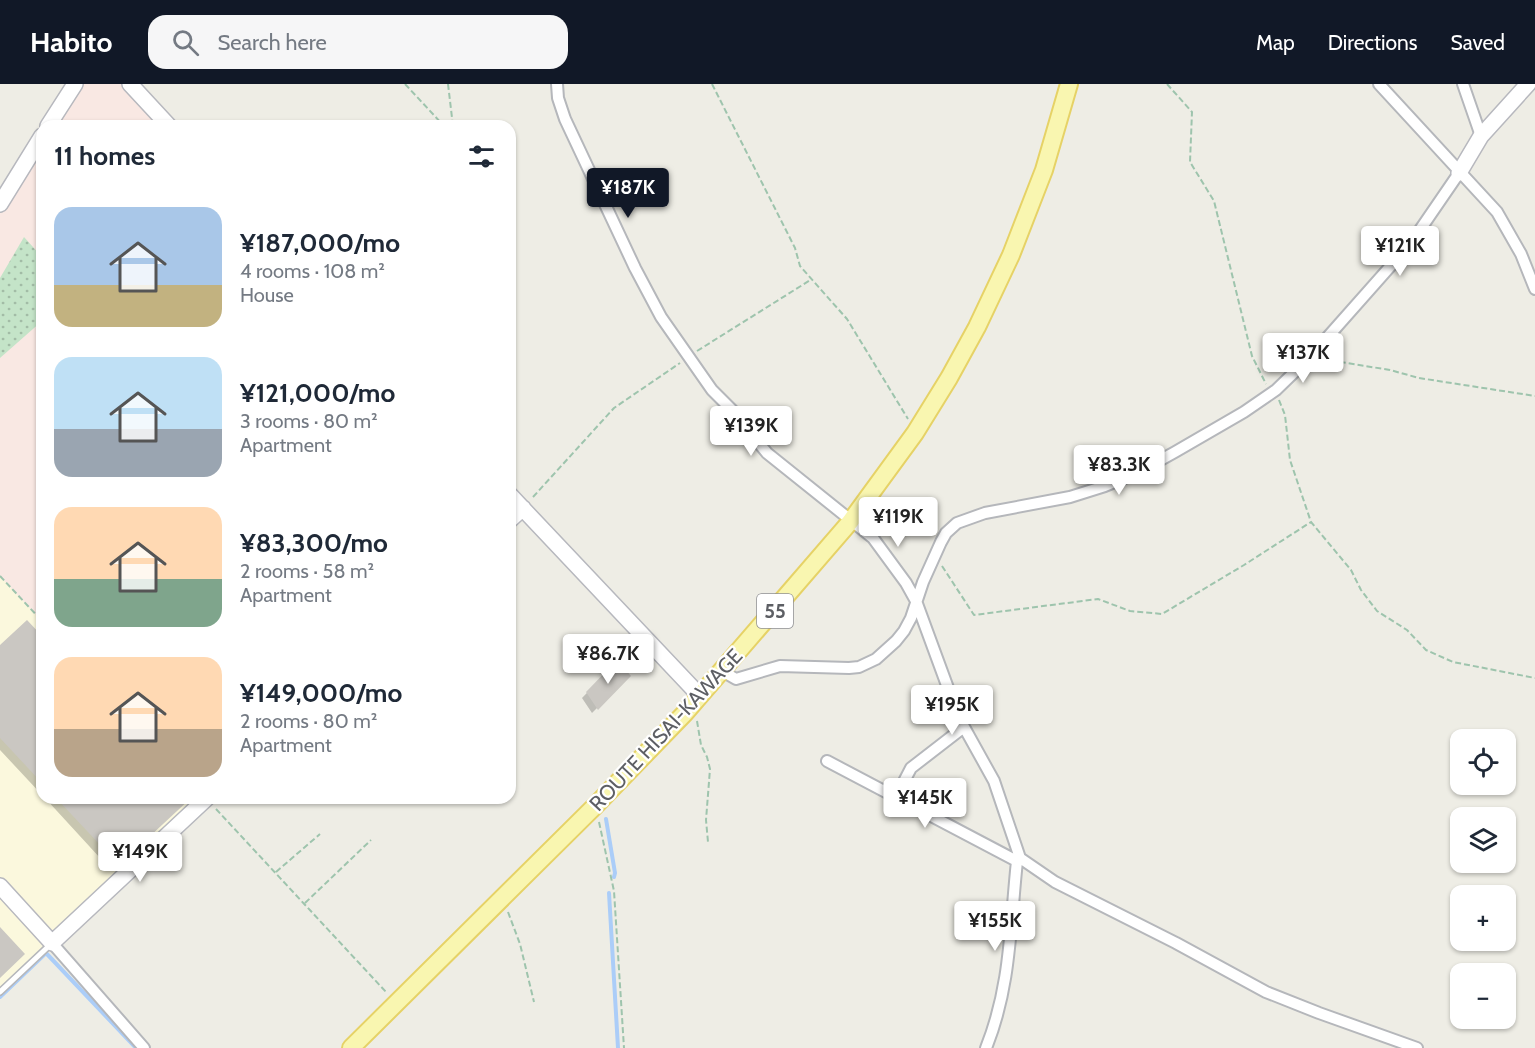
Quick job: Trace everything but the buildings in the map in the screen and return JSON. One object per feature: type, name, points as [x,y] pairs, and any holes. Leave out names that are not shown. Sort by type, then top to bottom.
[{"type":"main road","name":"ROUTE HISAI-KAWAGE","points":[[351,1048],[595,806],[696,702],[850,522],[915,433],[966,348],[1011,255],[1044,170],[1069,84]]},
{"type":"street","points":[[52,120],[75,84]]},
{"type":"street","points":[[130,84],[163,120]]},
{"type":"street","points":[[557,84],[558,98],[565,119],[635,268],[661,317],[712,390],[732,410],[767,453],[850,522],[873,538],[906,583],[916,601],[964,728],[994,781],[1019,860],[1007,976],[998,1017],[986,1048]]},
{"type":"street","points":[[1379,84],[1497,212],[1509,231],[1535,290]]},
{"type":"street","points":[[1463,84],[1481,136]]},
{"type":"street","points":[[722,671],[736,679],[780,666],[829,669],[859,667],[876,659],[896,641],[911,618],[935,555],[952,526],[962,520],[985,513],[1070,497],[1106,486],[1139,472],[1175,452],[1244,412],[1274,391],[1310,357],[1411,243],[1459,173],[1481,136],[1528,84]]},
{"type":"street","points":[[0,204],[36,146]]},
{"type":"street","points":[[516,501],[696,702]]},
{"type":"street","points":[[516,514],[523,508]]},
{"type":"street","points":[[896,798],[911,768],[964,728]]},
{"type":"street","points":[[827,761],[1266,992],[1417,1048]]},
{"type":"street","points":[[52,943],[200,804]]},
{"type":"street","points":[[0,886],[144,1048]]},
{"type":"lane","points":[[0,992],[52,943]]},
{"type":"path","points":[[405,84],[438,120]]},
{"type":"path","points":[[448,84],[452,120]]},
{"type":"path","points":[[712,84],[795,248],[800,266],[847,319],[915,433]]},
{"type":"path","points":[[1167,84],[1192,112],[1190,162],[1214,201],[1252,356],[1259,373],[1274,391],[1285,415],[1290,460],[1311,522],[1351,570],[1361,590],[1377,611],[1407,630],[1426,650],[1453,662],[1535,678]]},
{"type":"path","points":[[523,508],[614,408],[812,279]]},
{"type":"path","points":[[1310,357],[1358,367],[1390,370],[1419,378],[1535,396]]},
{"type":"path","points":[[935,555],[974,615],[1098,599],[1130,610],[1162,614],[1311,522]]},
{"type":"path","points":[[0,576],[36,615]]},
{"type":"path","points":[[696,702],[701,745],[710,769],[706,820],[708,842]]},
{"type":"path","points":[[212,804],[396,1003]]},
{"type":"path","points":[[595,806],[614,891],[624,1048]]},
{"type":"path","points":[[276,872],[320,834]]},
{"type":"path","points":[[305,903],[371,840]]},
{"type":"path","points":[[503,898],[520,944],[534,1002]]},
{"type":"shaded area","points":[[76,84],[130,84],[163,120],[55,120]]},
{"type":"shaded area","points":[[36,151],[36,615],[0,576],[0,211]]},
{"type":"shaded area","points":[[0,576],[36,615],[36,804],[201,804],[0,995]]},
{"type":"green space","points":[[24,237],[36,250],[36,326],[0,358],[0,278]]},
{"type":"waterway","points":[[606,819],[614,877]]},
{"type":"waterway","points":[[609,893],[618,1048]]},
{"type":"waterway","points":[[0,997],[46,953],[136,1048]]}]
